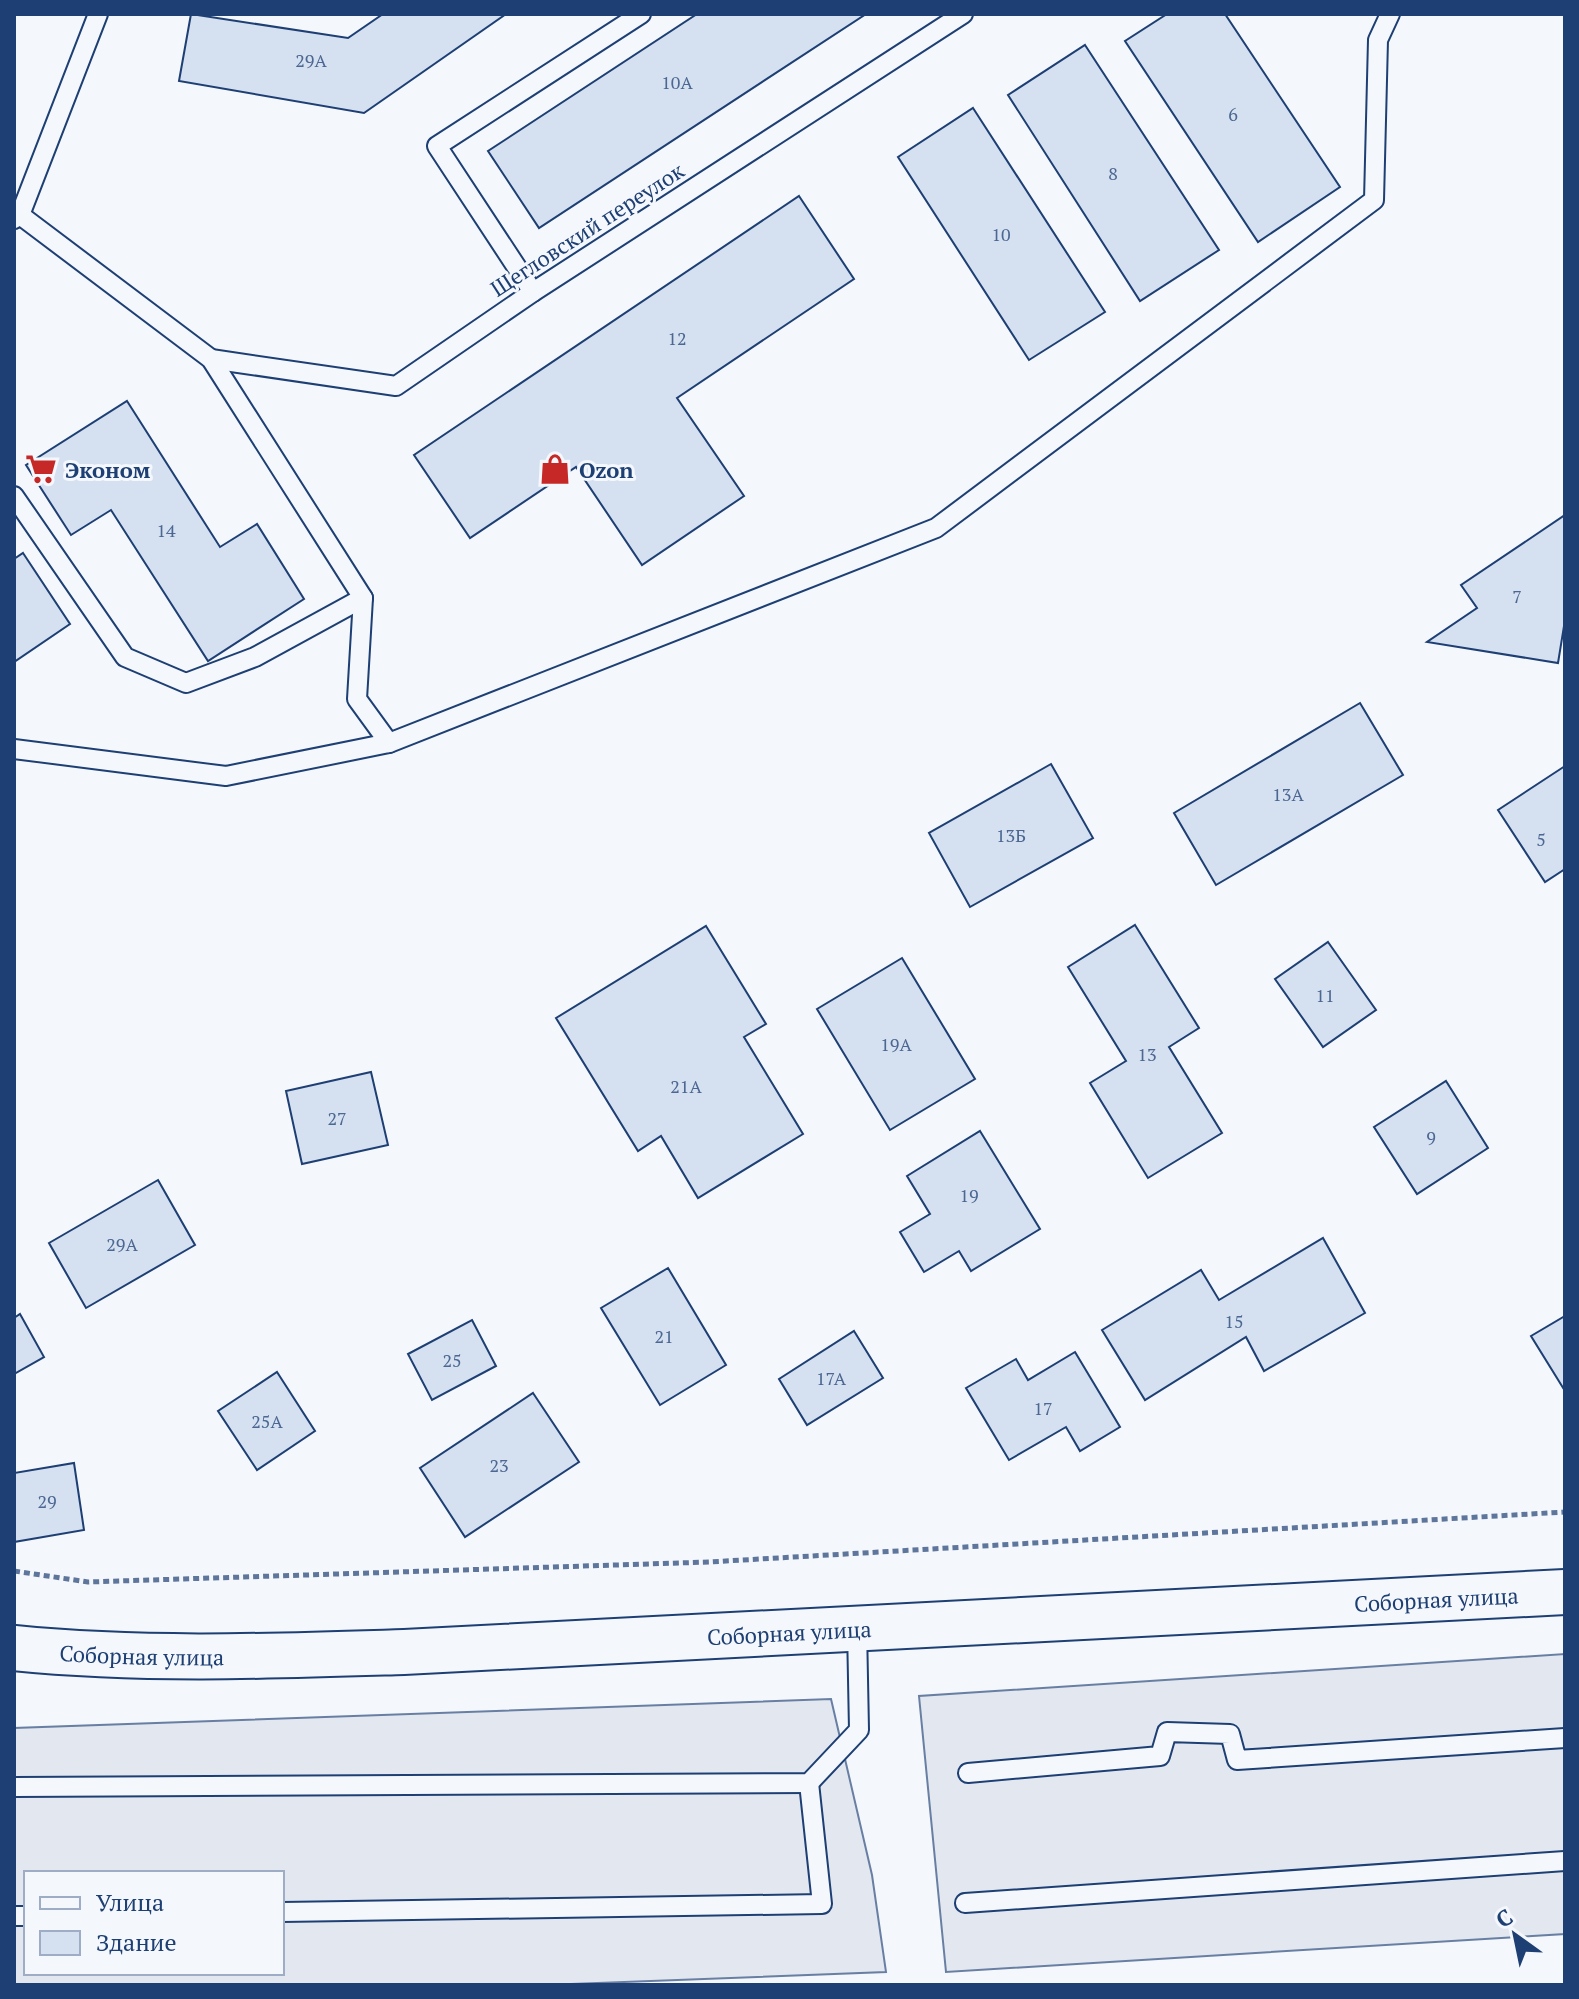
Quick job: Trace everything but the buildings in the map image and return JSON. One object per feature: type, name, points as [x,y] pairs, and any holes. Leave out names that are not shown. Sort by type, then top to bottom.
[{"type":"street","name":"Соборная улица","points":[[14,1648],[68,1654],[232,1657],[419,1651],[1565,1592]]},
{"type":"lane","points":[[98,14],[17,217],[211,359],[363,598],[357,699],[389,743]]},
{"type":"lane","points":[[533,292],[437,146],[641,14]]},
{"type":"lane","name":"Щегловский переулок","points":[[211,359],[396,386],[533,292],[963,14]]},
{"type":"lane","points":[[14,749],[226,776],[389,743],[936,528],[1374,200],[1378,40],[1390,14]]},
{"type":"lane","points":[[14,496],[125,657],[186,683],[255,657],[363,598]]},
{"type":"lane","points":[[14,1787],[809,1783],[859,1730],[857,1628]]},
{"type":"lane","points":[[968,1773],[1160,1756],[1167,1732],[1230,1734],[1237,1760],[1565,1738]]},
{"type":"lane","points":[[284,1912],[822,1904],[809,1783]]},
{"type":"lane","points":[[965,1903],[1565,1861]]},
{"type":"path","points":[[14,1571],[88,1582],[709,1562],[1565,1512]]},
{"type":"shaded area","points":[[1565,1654],[1565,1934],[946,1972],[919,1696]]},
{"type":"shaded area","points":[[831,1699],[872,1875],[886,1972],[544,1985],[14,1985],[14,1728]]},
{"type":"place","name":"Эконом","points":[[41,469]]},
{"type":"place","name":"Ozon","points":[[555,469]]}]
